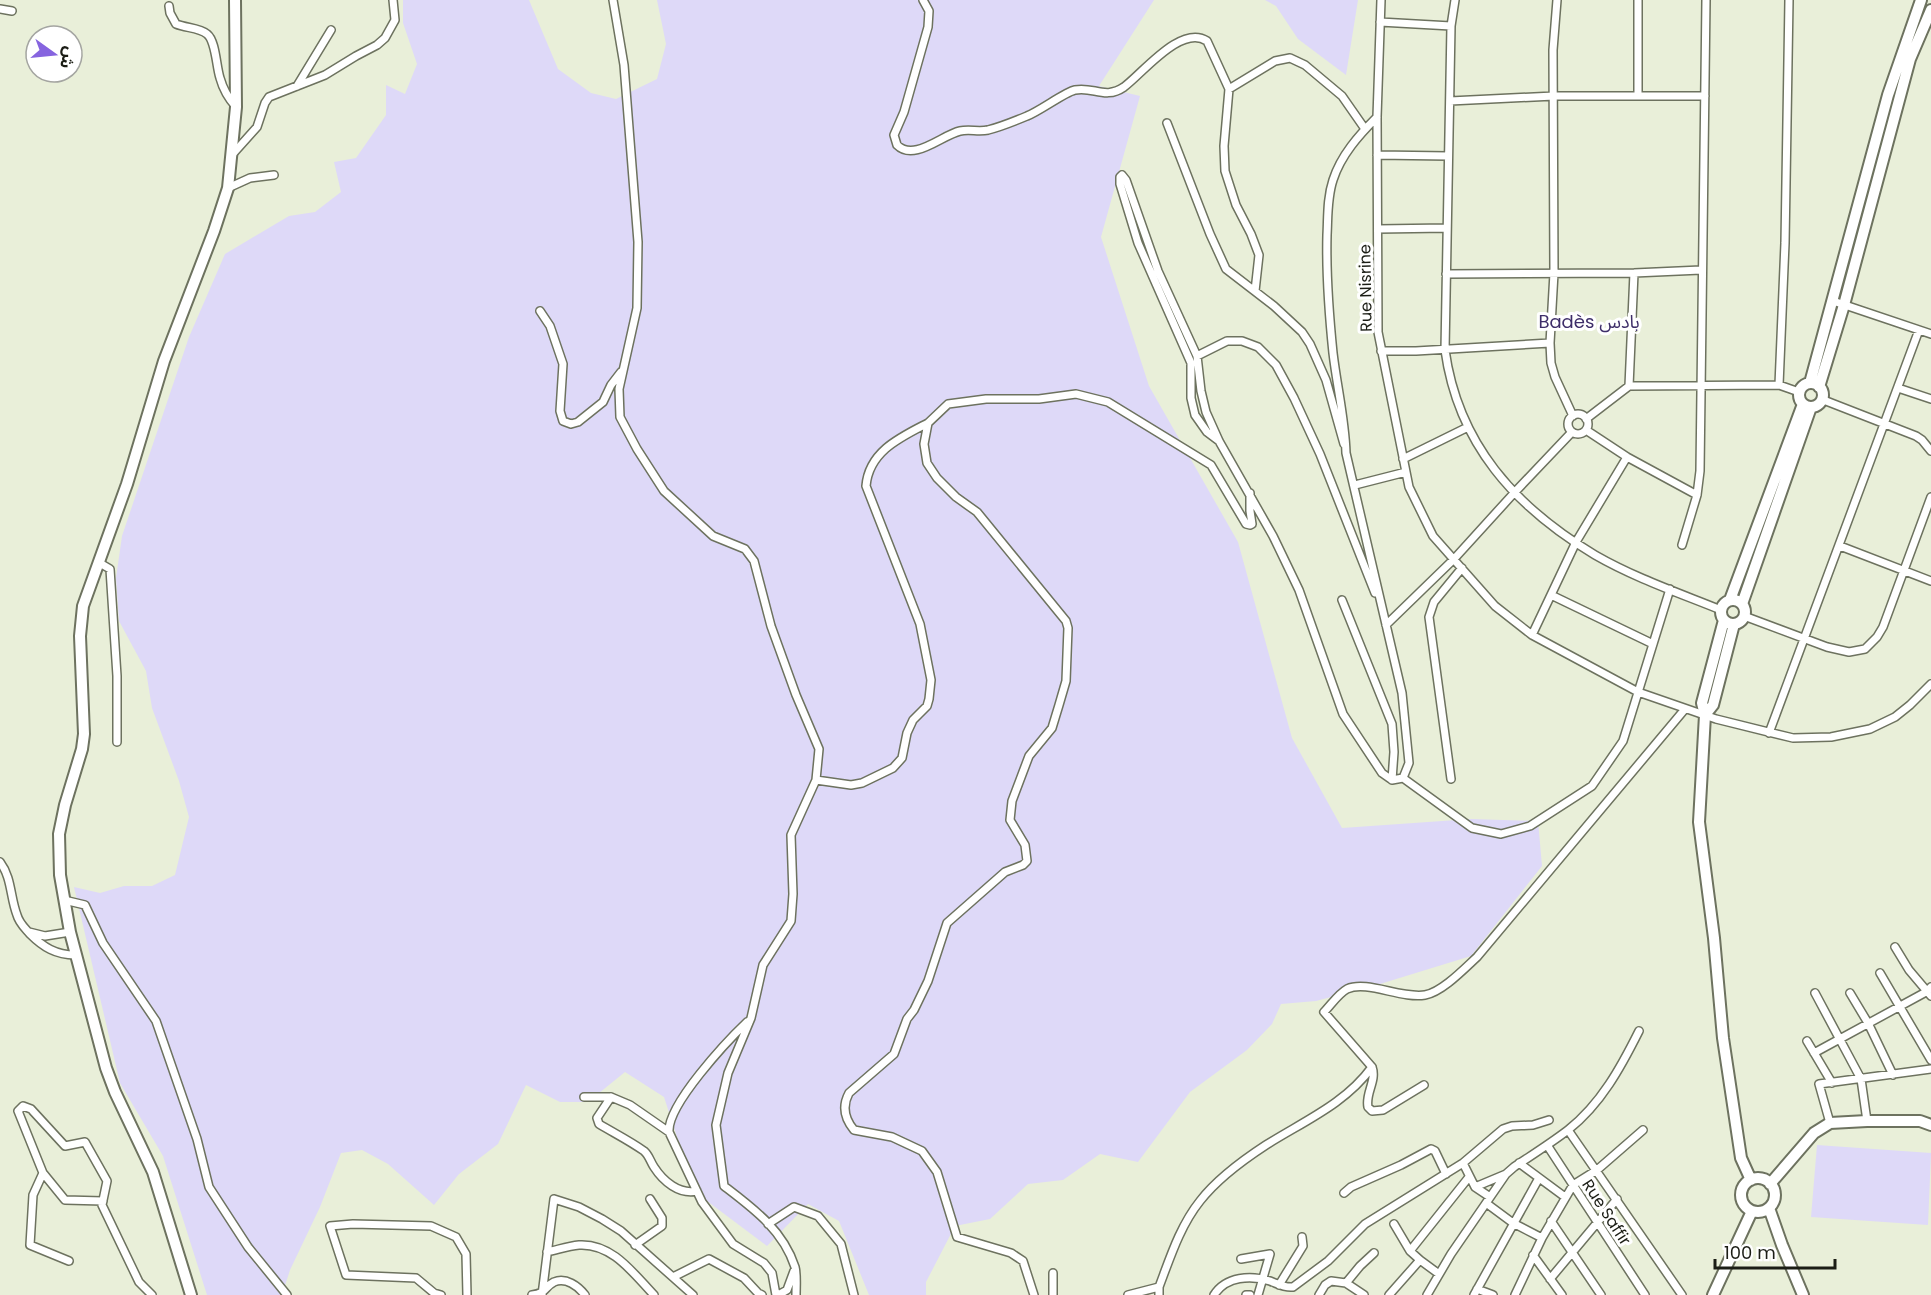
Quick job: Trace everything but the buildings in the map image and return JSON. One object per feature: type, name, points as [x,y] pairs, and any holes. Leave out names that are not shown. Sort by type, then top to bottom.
[{"type":"street","points":[[191,1295],[153,1172],[106,1068],[70,932],[60,875],[59,834],[64,805],[82,749],[84,715],[80,636],[83,606],[124,492],[164,361],[228,188],[236,107],[235,0]]},
{"type":"street","points":[[231,156],[257,127],[266,100],[340,68],[347,61],[377,45],[385,38],[395,20],[393,0]]},
{"type":"street","points":[[613,0],[624,65],[638,242],[637,308],[619,389],[620,417],[664,491],[713,536],[745,549],[754,561],[771,626],[819,749],[816,780],[791,836],[793,894],[791,921],[763,965],[751,1018],[728,1073],[716,1125],[724,1186],[758,1213],[781,1236],[795,1268],[796,1295]]},
{"type":"street","points":[[923,0],[929,18],[926,40],[904,112],[894,135],[895,142],[902,150],[921,148],[960,131],[986,130],[1042,109],[1074,90],[1113,92],[1130,82],[1164,52],[1191,37],[1203,38],[1207,41],[1229,89],[1224,146],[1225,171],[1236,205],[1259,255],[1256,291]]},
{"type":"street","name":"Rue Nisrine","points":[[1381,0],[1377,117],[1377,307],[1381,351],[1409,487],[1433,536],[1495,606],[1532,635],[1638,692],[1705,715],[1793,738],[1831,737],[1870,729],[1895,717],[1931,684]]},
{"type":"street","points":[[1455,0],[1451,26],[1445,350],[1448,374],[1468,427],[1478,447],[1514,493],[1596,556],[1670,589],[1726,618],[1740,622],[1744,616],[1742,604],[1766,519],[1807,405]]},
{"type":"street","points":[[1557,0],[1554,31],[1554,273],[1550,344],[1551,363],[1555,377],[1573,416]]},
{"type":"street","points":[[1638,0],[1638,95]]},
{"type":"street","points":[[1682,545],[1697,495],[1700,471],[1706,0]]},
{"type":"street","points":[[1779,385],[1785,243],[1789,0]]},
{"type":"street","points":[[1814,385],[1833,301],[1888,95],[1921,0]]},
{"type":"street","points":[[169,6],[176,24],[204,32],[211,38],[219,77],[224,90],[236,107]]},
{"type":"street","points":[[0,9],[12,11]]},
{"type":"street","points":[[1814,385],[1844,305],[1911,59],[1931,10]]},
{"type":"street","points":[[1380,22],[1451,26]]},
{"type":"street","points":[[297,86],[331,30]]},
{"type":"street","points":[[1229,89],[1275,61],[1290,58],[1305,65],[1342,96],[1365,129]]},
{"type":"street","points":[[1450,100],[1554,96],[1705,96]]},
{"type":"street","points":[[1346,453],[1344,421],[1333,351],[1328,284],[1328,214],[1331,188],[1338,167],[1358,136],[1377,117]]},
{"type":"street","points":[[1167,123],[1218,256],[1231,274],[1256,291],[1291,321],[1310,344],[1326,380],[1355,485],[1402,693],[1408,763],[1403,778]]},
{"type":"street","points":[[1377,155],[1448,156]]},
{"type":"street","points":[[228,188],[250,178],[274,175]]},
{"type":"street","points":[[1219,441],[1207,432],[1195,415],[1191,398],[1191,363],[1130,221],[1120,184],[1122,175],[1126,180],[1158,271],[1197,356],[1203,401],[1219,441],[1273,536],[1299,591],[1343,714],[1382,773],[1392,780],[1403,778],[1472,828],[1501,834],[1530,826],[1592,786],[1623,741],[1670,589]]},
{"type":"street","points":[[1378,229],[1447,228]]},
{"type":"street","points":[[1446,274],[1634,273],[1701,270]]},
{"type":"street","points":[[1629,386],[1634,273]]},
{"type":"street","points":[[1833,301],[1931,334]]},
{"type":"street","points":[[540,311],[550,326],[563,364],[560,411],[563,421],[570,424],[578,422],[603,402],[611,385],[623,370]]},
{"type":"street","points":[[1769,733],[1919,330]]},
{"type":"street","points":[[1197,356],[1227,341],[1242,340],[1258,347],[1276,365],[1320,454],[1382,610]]},
{"type":"street","points":[[1381,351],[1550,344]]},
{"type":"street","points":[[1805,384],[1814,385],[1822,395],[1821,399],[1817,405],[1807,405],[1799,399],[1799,392],[1805,384]]},
{"type":"street","points":[[1586,419],[1629,386],[1779,385],[1799,392]]},
{"type":"street","points":[[1898,388],[1931,399]]},
{"type":"street","points":[[816,780],[851,786],[893,768],[902,758],[906,734],[913,720],[927,706],[931,680],[920,624],[866,486],[871,463],[895,440],[928,423],[948,404],[986,399],[1039,399],[1076,394],[1108,402],[1211,465],[1246,524],[1250,525],[1252,524],[1250,493]]},
{"type":"street","points":[[1821,399],[1916,436],[1931,451]]},
{"type":"street","points":[[1586,419],[1580,414],[1573,416],[1568,426],[1572,432],[1580,434],[1586,430]]},
{"type":"street","points":[[1586,419],[1586,430]]},
{"type":"street","points":[[928,423],[924,444],[927,463],[937,478],[956,497],[977,512],[1066,621],[1068,628],[1066,681],[1052,728],[1029,756],[1012,801],[1010,820],[1025,845],[1027,861],[1005,872],[947,922],[928,981],[907,1019],[894,1054],[849,1093],[845,1100],[845,1116],[854,1130],[892,1137],[922,1151],[937,1172],[957,1237],[1011,1253],[1023,1261],[1034,1295]]},
{"type":"street","points":[[1403,459],[1468,427]]},
{"type":"street","points":[[1586,430],[1627,458],[1697,495]]},
{"type":"street","points":[[1386,625],[1454,559],[1572,432]]},
{"type":"street","points":[[1532,635],[1576,542],[1627,458]]},
{"type":"street","points":[[1355,485],[1406,472]]},
{"type":"street","points":[[1744,616],[1840,651],[1865,649],[1883,627],[1931,497]]},
{"type":"street","points":[[1751,1180],[1741,1158],[1723,1038],[1700,822],[1705,715],[1713,705],[1720,674],[1726,602],[1730,600],[1766,519]]},
{"type":"street","points":[[1840,546],[1931,581]]},
{"type":"street","points":[[98,562],[110,569],[117,676],[117,742]]},
{"type":"street","points":[[1451,779],[1429,617],[1434,602],[1462,568]]},
{"type":"street","points":[[1551,595],[1653,644]]},
{"type":"street","points":[[1342,600],[1392,724],[1394,752],[1392,780]]},
{"type":"street","points":[[1730,600],[1742,604]]},
{"type":"street","points":[[1424,1085],[1383,1110],[1372,1111],[1367,1101],[1375,1075],[1372,1067],[1324,1012],[1348,988],[1360,987],[1406,996],[1427,995],[1448,983],[1478,957],[1685,709]]},
{"type":"street","points":[[0,862],[9,876],[17,915],[23,927],[44,947],[63,955],[75,955]]},
{"type":"street","points":[[64,900],[86,905],[102,943],[156,1021],[197,1139],[208,1187],[248,1246],[287,1295]]},
{"type":"street","points":[[29,932],[45,936],[70,932]]},
{"type":"street","points":[[1814,1053],[1929,992],[1909,970],[1894,947]]},
{"type":"street","points":[[1880,973],[1931,1060]]},
{"type":"street","points":[[1815,993],[1861,1079],[1867,1121]]},
{"type":"street","points":[[1850,993],[1868,1023],[1893,1075]]},
{"type":"street","points":[[751,1018],[731,1037],[686,1092],[669,1124],[669,1132],[702,1202],[733,1244],[764,1263],[772,1273],[777,1295],[787,1290],[795,1268]]},
{"type":"street","points":[[1426,1295],[1506,1174],[1568,1130],[1585,1114],[1622,1066],[1639,1031]]},
{"type":"street","points":[[1807,1041],[1832,1083]]},
{"type":"street","points":[[1128,1295],[1159,1291],[1175,1244],[1199,1201],[1222,1178],[1265,1146],[1328,1110],[1362,1080],[1372,1067]]},
{"type":"street","points":[[1830,1123],[1819,1084],[1931,1069]]},
{"type":"street","points":[[584,1097],[611,1097],[630,1105],[669,1132]]},
{"type":"street","points":[[611,1097],[598,1115],[599,1124],[647,1153],[654,1168],[677,1189],[689,1193],[697,1191]]},
{"type":"street","points":[[103,1201],[65,1200],[43,1173],[18,1111],[22,1106],[31,1109],[65,1146],[85,1142],[107,1181],[103,1201],[102,1205],[139,1282],[152,1295]]},
{"type":"street","points":[[1214,1295],[1234,1279],[1257,1278],[1286,1288],[1293,1287],[1328,1261],[1365,1224],[1463,1163],[1503,1129],[1533,1125],[1549,1120]]},
{"type":"street","points":[[1770,1184],[1814,1133],[1830,1123],[1920,1121],[1931,1125]]},
{"type":"street","points":[[1568,1130],[1682,1295]]},
{"type":"street","points":[[1515,1295],[1533,1255],[1573,1185],[1597,1170],[1642,1130]]},
{"type":"street","name":"Rue Saffir","points":[[1547,1145],[1645,1295]]},
{"type":"street","points":[[1344,1193],[1351,1187],[1431,1149],[1435,1151],[1446,1174]]},
{"type":"street","points":[[1463,1163],[1475,1187],[1488,1200],[1513,1223],[1542,1238]]},
{"type":"street","points":[[1519,1163],[1565,1197]]},
{"type":"street","points":[[43,1173],[33,1195],[30,1245],[69,1261]]},
{"type":"street","points":[[1475,1187],[1506,1174]]},
{"type":"street","points":[[1410,1251],[1469,1177]]},
{"type":"street","points":[[1493,1295],[1476,1292],[1539,1179]]},
{"type":"street","points":[[1762,1179],[1770,1184],[1775,1198],[1769,1208],[1758,1212],[1747,1208],[1741,1197],[1744,1186],[1751,1180],[1762,1179]]},
{"type":"street","points":[[542,1294],[554,1199],[579,1207],[621,1231],[693,1295]]},
{"type":"street","points":[[635,1245],[662,1226],[662,1218],[650,1199]]},
{"type":"street","points":[[1550,1279],[1617,1200]]},
{"type":"street","points":[[768,1224],[794,1207],[819,1216],[841,1244],[854,1295]]},
{"type":"street","points":[[1769,1208],[1803,1295]]},
{"type":"street","points":[[1713,1295],[1752,1211]]},
{"type":"street","points":[[1551,1221],[1601,1295]]},
{"type":"street","points":[[441,1295],[434,1293],[416,1278],[346,1275],[330,1226],[353,1224],[431,1226],[456,1237],[466,1254],[467,1295]]},
{"type":"street","points":[[1394,1224],[1410,1251],[1439,1274]]},
{"type":"street","points":[[1279,1285],[1303,1246],[1302,1238]]},
{"type":"street","points":[[547,1252],[579,1245],[593,1246],[620,1258],[654,1295]]},
{"type":"street","points":[[1346,1283],[1374,1253]]},
{"type":"street","points":[[1241,1259],[1270,1254],[1258,1295]]},
{"type":"street","points":[[1533,1255],[1562,1295]]},
{"type":"street","points":[[673,1277],[709,1259],[744,1278],[762,1295]]},
{"type":"street","points":[[1389,1295],[1420,1260]]},
{"type":"street","points":[[1053,1273],[1053,1295]]},
{"type":"street","points":[[532,1295],[542,1294],[553,1283],[563,1281],[573,1283],[585,1295]]},
{"type":"street","points":[[1318,1295],[1330,1281],[1346,1283],[1364,1295]]},
{"type":"shaded area","points":[[403,0],[529,0],[558,69],[591,93],[616,99],[657,79],[666,44],[657,0],[1154,0],[1099,86],[1140,96],[1101,237],[1149,386],[1238,542],[1292,738],[1342,828],[1471,819],[1538,821],[1542,866],[1471,956],[1316,1001],[1281,1004],[1272,1024],[1247,1050],[1190,1092],[1138,1162],[1100,1154],[1063,1180],[1028,1184],[990,1219],[955,1226],[926,1282],[926,1295],[869,1295],[839,1221],[808,1204],[767,1246],[695,1192],[664,1097],[625,1072],[588,1102],[560,1102],[526,1085],[498,1144],[459,1174],[434,1205],[388,1164],[362,1150],[341,1153],[320,1207],[290,1270],[282,1295],[207,1295],[163,1156],[120,1083],[74,887],[100,893],[124,886],[152,886],[175,875],[189,817],[179,781],[152,708],[146,671],[119,621],[116,578],[122,536],[189,337],[225,254],[289,216],[315,212],[341,192],[334,162],[356,158],[386,115],[386,85],[405,94],[417,64],[403,23]]},
{"type":"shaded area","points":[[1265,0],[1358,0],[1346,75],[1298,39],[1276,6]]},
{"type":"shaded area","points":[[1817,1145],[1931,1153],[1928,1225],[1811,1217]]},
{"type":"district","name":"Badès بادس","points":[[1589,322]]}]
